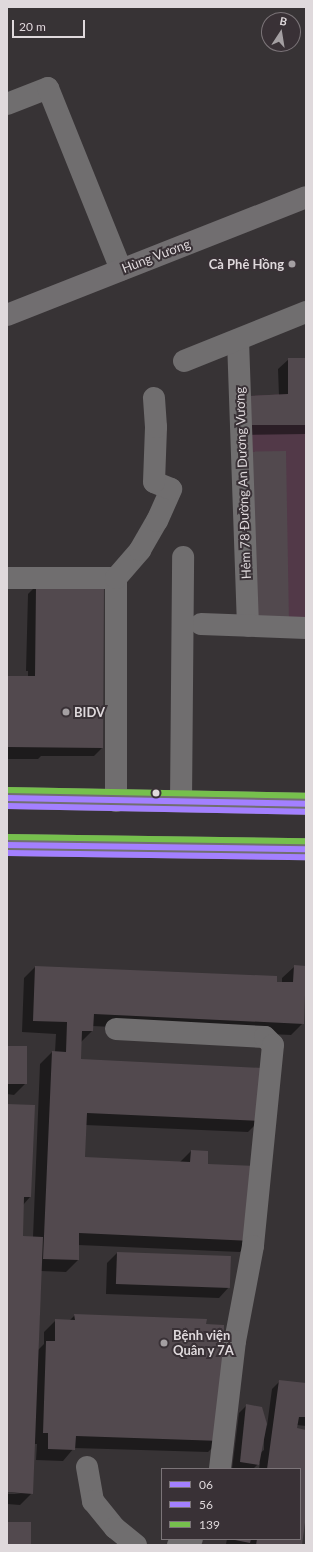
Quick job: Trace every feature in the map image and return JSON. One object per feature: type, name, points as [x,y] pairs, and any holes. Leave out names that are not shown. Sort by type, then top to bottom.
[{"type":"main road","name":"Hùng Vương","points":[[7,315],[306,197]]},
{"type":"main road","points":[[7,798],[306,804]]},
{"type":"main road","points":[[7,845],[306,849]]},
{"type":"street","points":[[7,104],[48,88],[121,270]]},
{"type":"street","points":[[184,361],[306,312]]},
{"type":"street","name":"Hẻm 78 Đường An Dương Vương","points":[[238,340],[248,626]]},
{"type":"street","points":[[116,800],[116,578],[143,545],[171,489],[154,482],[156,448],[154,398]]},
{"type":"street","points":[[181,802],[183,557]]},
{"type":"street","points":[[7,578],[116,578]]},
{"type":"street","points":[[201,624],[306,628]]},
{"type":"street","points":[[116,1029],[265,1037],[273,1045],[253,1246],[236,1341],[220,1468]]},
{"type":"street","points":[[87,1467],[93,1501],[115,1528],[136,1545]]},
{"type":"street","points":[[178,1545],[190,1540]]},
{"type":"shaded area","points":[[306,358],[306,620],[256,618],[249,396],[288,394]]},
{"type":"building","points":[[288,358],[306,358],[306,425],[250,425],[249,396],[288,394]]},
{"type":"building","points":[[286,451],[289,620],[254,621],[251,452]]},
{"type":"building","points":[[36,585],[104,585],[103,748],[7,747],[7,676],[35,676]]},
{"type":"building","points":[[294,965],[306,966],[304,1024],[94,1014],[93,1031],[82,1031],[81,1059],[262,1068],[260,1121],[87,1113],[85,1157],[190,1162],[191,1150],[208,1151],[208,1164],[256,1166],[252,1241],[79,1233],[79,1260],[43,1259],[52,1051],[66,1052],[67,1022],[33,1021],[35,966],[277,976],[277,982],[293,982]]},
{"type":"building","points":[[7,1046],[27,1046],[27,1084],[7,1084]]},
{"type":"building","points":[[7,1104],[35,1105],[31,1197],[24,1197],[23,1236],[43,1237],[33,1494],[7,1492]]},
{"type":"building","points":[[117,1252],[231,1256],[230,1288],[116,1284]]},
{"type":"building","points":[[74,1314],[207,1319],[206,1324],[224,1325],[221,1441],[76,1436],[75,1450],[48,1449],[48,1433],[43,1433],[46,1341],[55,1341],[55,1319],[75,1320]]},
{"type":"building","points":[[279,1380],[306,1383],[306,1417],[299,1417],[297,1428],[306,1430],[306,1515],[302,1545],[256,1545],[257,1540],[301,1540],[301,1468],[267,1468]]},
{"type":"building","points":[[246,1404],[262,1407],[267,1424],[259,1465],[240,1462]]},
{"type":"building","points":[[7,1522],[31,1522],[31,1545],[7,1545]]},
{"type":"building","points":[[235,1540],[251,1540],[250,1543]]},
{"type":"transit line","name":"139","points":[[7,790],[306,796]]},
{"type":"transit line","name":"06","points":[[7,798],[306,804]]},
{"type":"transit line","name":"56","points":[[7,806],[306,812]]},
{"type":"transit line","name":"139","points":[[7,837],[306,841]]},
{"type":"transit line","name":"06","points":[[7,845],[306,849]]},
{"type":"transit line","name":"56","points":[[7,853],[306,857]]},
{"type":"place","name":"Cà Phê Hồng","points":[[292,264]]},
{"type":"place","name":"BIDV","points":[[66,712]]},
{"type":"place","name":"Bệnh viện Quân y 7A","points":[[164,1343]]}]
